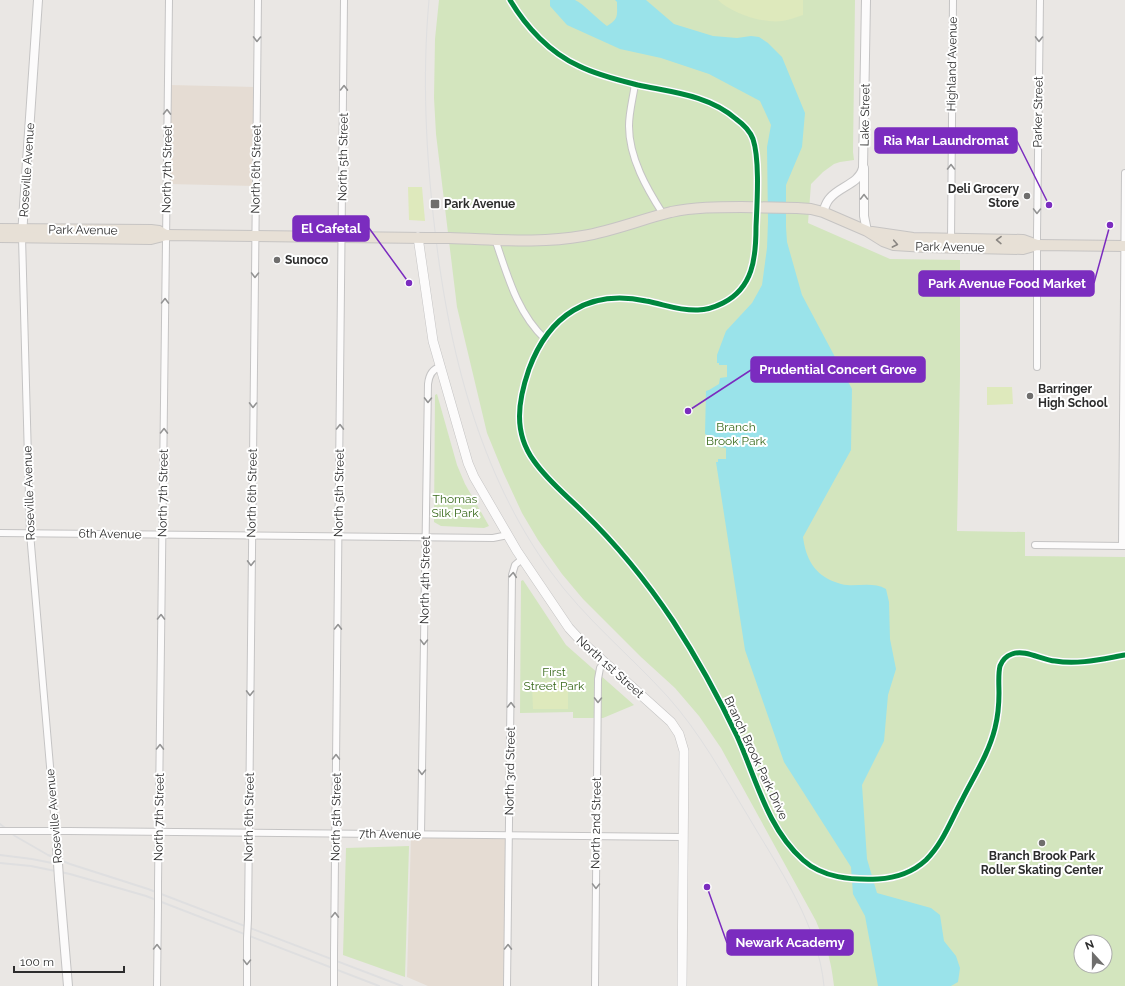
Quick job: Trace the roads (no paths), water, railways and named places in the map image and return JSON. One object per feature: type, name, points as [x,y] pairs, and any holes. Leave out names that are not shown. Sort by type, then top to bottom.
[{"type":"main road","name":"Park Avenue","points":[[0,229],[23,233],[151,239],[166,235],[553,239],[582,236],[625,226],[663,214],[697,208],[797,208],[823,212],[867,231],[907,238],[1023,249],[1037,244],[1125,246]]},
{"type":"main road","name":"Park Avenue","points":[[0,237],[23,233]]},
{"type":"main road","points":[[422,237],[432,336],[440,367]]},
{"type":"main road","name":"North 1st Street","points":[[440,367],[470,468],[522,559],[569,628],[581,641],[666,718],[679,734],[684,751],[682,986]]},
{"type":"street","name":"Roseville Avenue","points":[[38,0],[23,233],[30,534],[68,986]]},
{"type":"street","name":"North 7th Street","points":[[157,986],[168,0]]},
{"type":"street","name":"North 6th Street","points":[[247,986],[258,0]]},
{"type":"street","name":"North 5th Street","points":[[334,986],[344,0]]},
{"type":"street","name":"Branch Brook Park Drive","points":[[510,0],[533,31],[563,58],[577,66],[635,84],[688,95],[713,104],[740,122],[751,135],[754,144],[756,163],[756,228],[754,254],[750,272],[739,293],[713,308],[698,310],[633,299],[615,298],[582,305],[569,313],[556,325],[545,338],[532,361],[520,400],[520,427],[523,440],[529,453],[547,477],[611,542],[642,579],[669,615],[716,693],[738,738],[768,810],[782,836],[799,856],[811,866],[826,874],[842,877],[882,879],[902,874],[914,868],[929,856],[942,839],[991,741],[998,709],[1000,669],[1004,660],[1012,654],[1020,653],[1050,661],[1066,662],[1125,655]]},
{"type":"street","name":"Lake Street","points":[[823,212],[827,202],[832,196],[859,177],[864,163],[866,0]]},
{"type":"street","name":"Highland Avenue","points":[[951,243],[953,0]]},
{"type":"street","name":"Parker Street","points":[[1037,367],[1040,0]]},
{"type":"street","points":[[635,84],[629,125],[631,141],[639,169],[663,214]]},
{"type":"street","points":[[864,163],[864,216],[867,231]]},
{"type":"street","points":[[1035,545],[1124,546],[1125,173]]},
{"type":"street","points":[[495,239],[508,278],[524,312],[533,326],[545,338]]},
{"type":"street","name":"North 4th Street","points":[[421,834],[428,380],[433,371],[440,367]]},
{"type":"street","name":"6th Avenue","points":[[0,533],[493,538],[508,535]]},
{"type":"street","name":"North 3rd Street","points":[[508,986],[512,576],[515,565],[522,559]]},
{"type":"street","name":"North 2nd Street","points":[[595,986],[598,679],[600,668],[604,662]]},
{"type":"street","name":"7th Avenue","points":[[0,831],[684,837]]},
{"type":"water","points":[[550,0],[575,0],[607,26],[614,21],[616,16],[617,2],[615,0],[646,0],[674,24],[713,36],[737,38],[751,36],[759,37],[768,43],[782,57],[805,113],[802,147],[786,185],[787,242],[802,295],[852,389],[851,450],[803,537],[804,545],[812,565],[828,579],[844,585],[872,585],[886,589],[889,602],[890,639],[896,669],[888,695],[884,741],[862,785],[867,859],[877,893],[931,908],[940,915],[944,941],[956,956],[960,968],[958,982],[951,986],[878,986],[865,916],[853,894],[851,867],[784,762],[745,650],[716,462],[718,462],[718,459],[726,459],[726,448],[719,447],[713,438],[705,434],[706,391],[719,384],[720,378],[727,377],[727,365],[719,365],[719,363],[717,363],[717,355],[726,331],[752,303],[762,285],[767,248],[767,147],[771,125],[760,101],[709,74],[661,58],[620,49],[567,25],[550,6]]},
{"type":"tram line","points":[[429,0],[425,87],[429,174],[435,231],[441,276],[459,366],[471,409],[486,452],[504,494],[526,534],[551,572],[578,605],[668,697],[680,711],[711,755],[784,876],[795,897],[814,940],[824,986]]},
{"type":"railway","points":[[0,824],[15,836],[48,855],[70,864],[148,889],[402,986]]},
{"type":"railway","points":[[0,855],[62,865]]},
{"type":"railway","points":[[0,863],[31,866],[70,874],[146,896],[379,986]]},
{"type":"place","name":"Deli Grocery Store","points":[[1027,196]]},
{"type":"place","name":"Park Avenue","points":[[435,204]]},
{"type":"place","name":"Ria Mar Laundromat","points":[[1049,205]]},
{"type":"place","name":"Park Avenue Food Market","points":[[1110,225]]},
{"type":"place","name":"Sunoco","points":[[277,260]]},
{"type":"place","name":"El Cafetal","points":[[409,283]]},
{"type":"place","name":"Barringer High School","points":[[1030,396]]},
{"type":"place","name":"Prudential Concert Grove","points":[[688,411]]},
{"type":"place","name":"Branch Brook Park Roller Skating Center","points":[[1042,843]]},
{"type":"place","name":"Newark Academy","points":[[707,887]]},
{"type":"park label","name":"Branch Brook Park","points":[[736,434]]},
{"type":"park label","name":"Thomas Silk Park","points":[[455,506]]},
{"type":"park label","name":"First Street Park","points":[[554,679]]}]
